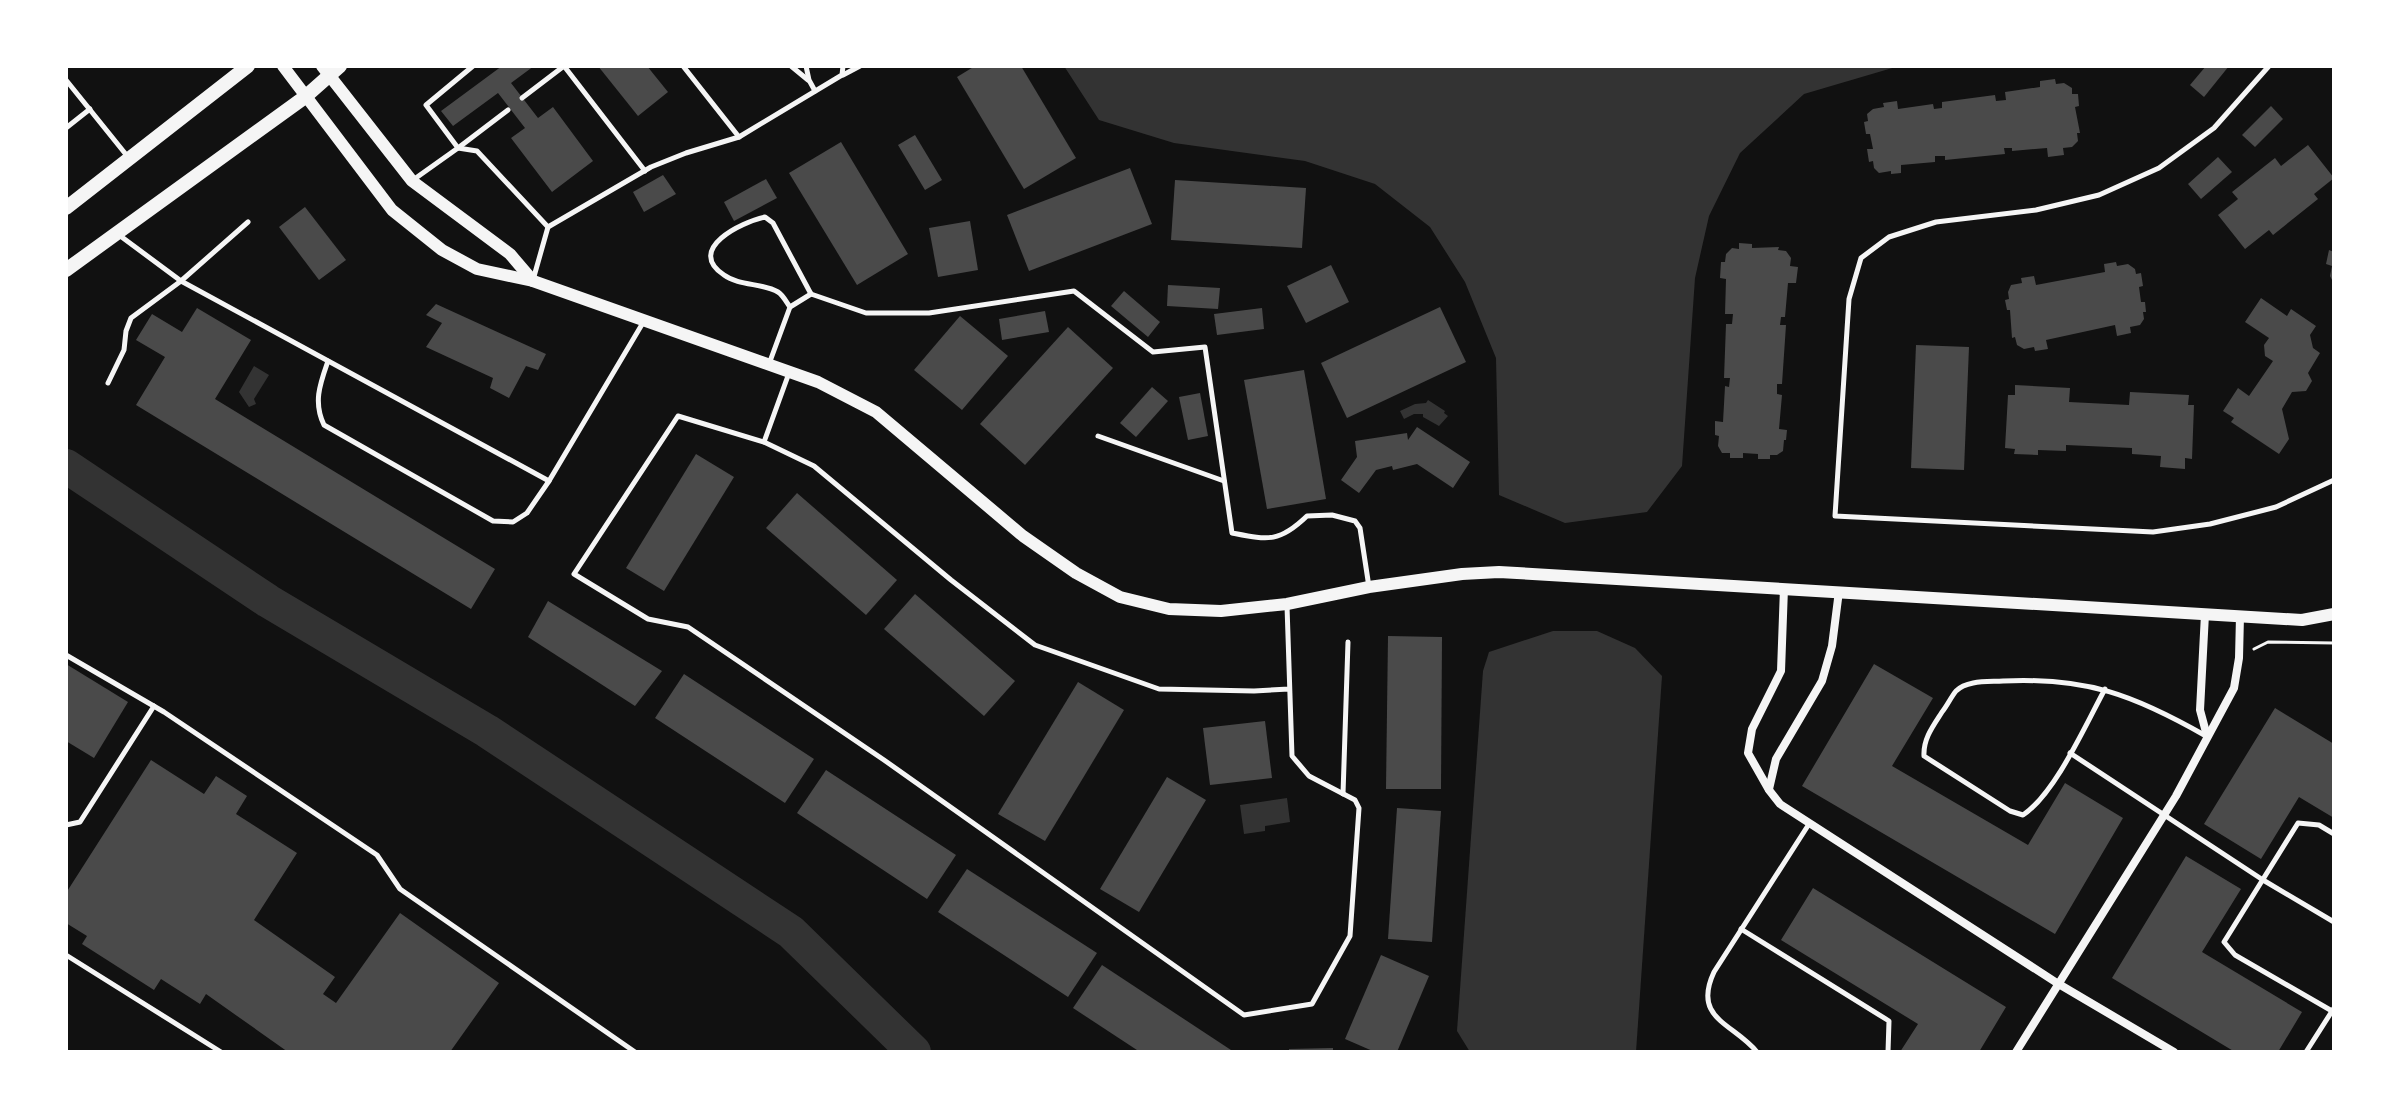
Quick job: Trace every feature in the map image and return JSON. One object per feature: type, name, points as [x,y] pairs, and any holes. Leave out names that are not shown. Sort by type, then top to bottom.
[{"type":"main road","points":[[66,208],[248,66]]},
{"type":"main road","points":[[66,270],[305,97],[330,69]]},
{"type":"street","points":[[283,66],[392,210],[442,250],[477,269],[533,281],[818,382],[876,412],[1023,536],[1076,573],[1120,597],[1169,609],[1221,611],[1287,604],[1369,587],[1499,572],[2302,620],[2334,614]]},
{"type":"street","points":[[330,69],[412,181],[510,254],[533,281]]},
{"type":"street","points":[[1784,588],[1781,671],[1752,729],[1748,753],[1780,804],[2057,983],[2174,1052]]},
{"type":"street","points":[[1769,790],[1776,759],[1822,681],[1832,646],[1839,591]]},
{"type":"street","points":[[2205,614],[2200,710],[2207,736]]},
{"type":"street","points":[[2016,1052],[2176,796],[2234,688],[2240,616]]},
{"type":"lane","points":[[473,66],[426,105],[458,148],[477,151],[548,227]]},
{"type":"lane","points":[[522,98],[564,66],[645,171]]},
{"type":"lane","points":[[683,66],[739,137]]},
{"type":"lane","points":[[791,66],[809,80]]},
{"type":"lane","points":[[806,66],[815,91]]},
{"type":"lane","points":[[842,75],[843,66]]},
{"type":"lane","points":[[533,281],[548,227],[645,171],[686,153],[739,137],[860,66]]},
{"type":"lane","points":[[2269,66],[2214,128],[2159,168],[2099,195],[2036,210],[1936,222],[1889,237],[1861,258],[1849,299],[1835,516],[2153,532],[2210,524],[2276,507],[2334,480]]},
{"type":"lane","points":[[66,80],[129,158]]},
{"type":"lane","points":[[66,128],[90,109]]},
{"type":"lane","points":[[412,181],[508,110]]},
{"type":"lane","points":[[790,307],[779,293],[726,277],[715,268],[711,252],[715,242],[747,221],[765,217],[773,223],[811,294],[866,313],[929,313],[1074,291],[1153,352],[1205,347],[1232,533],[1266,540],[1289,533],[1307,516],[1332,515],[1355,521],[1360,528],[1369,587]]},
{"type":"lane","points":[[108,383],[124,350],[131,318],[181,281],[248,222]]},
{"type":"lane","points":[[115,232],[181,281],[549,481]]},
{"type":"lane","points":[[769,364],[790,307],[811,294]]},
{"type":"lane","points":[[328,361],[318,391],[318,413],[324,425],[493,521],[513,522],[527,513],[549,481],[645,320]]},
{"type":"lane","points":[[764,442],[789,372]]},
{"type":"lane","points":[[1287,604],[1292,756],[1309,776],[1355,800],[1359,808],[1350,936],[1312,1004],[1244,1015],[897,769],[688,627],[648,619],[574,574],[678,416],[764,442],[814,466],[1035,645],[1159,689],[1289,689]]},
{"type":"lane","points":[[1098,436],[1224,481]]},
{"type":"lane","points":[[1343,794],[1348,642]]},
{"type":"lane","points":[[66,655],[154,706],[377,855],[400,889],[635,1052]]},
{"type":"lane","points":[[2105,689],[2036,806],[2023,815],[1986,797],[1924,756],[1923,746],[1931,729],[1957,690],[1974,683],[2020,680],[2105,689],[2143,703],[2207,736]]},
{"type":"lane","points":[[66,825],[80,822],[154,706]]},
{"type":"lane","points":[[2070,753],[2263,880],[2334,922]]},
{"type":"lane","points":[[2306,1052],[2333,1009],[2235,955],[2224,942],[2298,823],[2319,825],[2334,834]]},
{"type":"lane","points":[[1757,1052],[1715,1018],[1707,987],[1809,824]]},
{"type":"lane","points":[[1741,929],[1889,1021],[1888,1052]]},
{"type":"lane","points":[[66,955],[221,1052]]},
{"type":"path","points":[[2239,653],[2268,642],[2334,643]]},
{"type":"shaded area","points":[[1064,66],[1899,66],[1804,94],[1740,153],[1709,216],[1695,278],[1682,466],[1647,512],[1565,523],[1499,495],[1496,358],[1465,282],[1430,227],[1375,184],[1305,161],[1174,143],[1099,120]]},
{"type":"shaded area","points":[[254,366],[269,375],[254,399],[256,404],[249,407],[239,392]]},
{"type":"shaded area","points":[[1428,400],[1448,416],[1439,426],[1423,414],[1404,419],[1400,411]]},
{"type":"shaded area","points":[[1553,631],[1597,631],[1635,648],[1662,676],[1636,1052],[1470,1052],[1457,1031],[1483,671],[1489,652]]},
{"type":"shaded area","points":[[1287,798],[1290,822],[1265,826],[1265,831],[1244,834],[1240,805]]},
{"type":"building","points":[[502,66],[534,66],[511,83],[538,118],[553,107],[593,161],[552,192],[511,138],[525,128],[498,93],[453,126],[441,111]]},
{"type":"building","points":[[598,66],[647,66],[668,92],[638,116]]},
{"type":"building","points":[[975,66],[1021,66],[1076,158],[1024,189],[957,77]]},
{"type":"building","points":[[2206,66],[2229,66],[2204,97],[2190,85]]},
{"type":"building","points":[[2055,79],[2056,84],[2064,83],[2072,88],[2072,94],[2078,94],[2079,106],[2075,107],[2080,133],[2077,133],[2078,141],[2072,147],[2063,148],[2064,155],[2048,157],[2047,148],[2012,151],[2012,148],[2004,148],[2005,154],[1945,160],[1945,156],[1935,156],[1935,162],[1901,165],[1901,173],[1891,174],[1891,171],[1879,173],[1873,161],[1869,162],[1867,149],[1873,149],[1864,122],[1868,121],[1867,114],[1873,109],[1884,107],[1883,103],[1897,101],[1898,109],[1933,104],[1934,109],[1942,108],[1942,102],[1995,95],[1996,101],[2006,100],[2005,92],[2040,87],[2040,81]]},
{"type":"building","points":[[2271,106],[2283,119],[2255,147],[2242,135]]},
{"type":"building","points":[[915,135],[942,180],[925,190],[898,145]]},
{"type":"building","points":[[841,142],[908,254],[857,285],[789,173]]},
{"type":"building","points":[[2308,145],[2334,178],[2314,194],[2318,199],[2273,235],[2269,230],[2245,249],[2218,215],[2238,199],[2232,192],[2275,158],[2281,166]]},
{"type":"building","points":[[2218,157],[2232,172],[2201,199],[2188,184]]},
{"type":"building","points":[[1130,168],[1152,224],[1029,271],[1007,215]]},
{"type":"building","points":[[663,175],[676,194],[644,212],[633,192]]},
{"type":"building","points":[[766,179],[777,198],[734,221],[724,202]]},
{"type":"building","points":[[1175,180],[1306,188],[1302,248],[1171,240]]},
{"type":"building","points":[[305,207],[346,260],[319,280],[279,227]]},
{"type":"building","points":[[970,221],[978,270],[938,277],[929,228]]},
{"type":"building","points":[[1739,243],[1752,244],[1752,248],[1779,247],[1778,250],[1786,251],[1791,258],[1790,266],[1798,267],[1796,283],[1788,283],[1785,317],[1781,317],[1780,325],[1786,325],[1782,384],[1777,384],[1777,394],[1782,395],[1779,429],[1787,430],[1786,440],[1783,451],[1770,455],[1770,459],[1758,459],[1758,454],[1743,453],[1743,458],[1730,458],[1730,453],[1722,453],[1718,446],[1719,436],[1715,435],[1715,421],[1723,422],[1725,386],[1729,387],[1730,378],[1724,378],[1726,324],[1732,324],[1733,314],[1725,314],[1726,279],[1720,278],[1721,262],[1725,262],[1726,254],[1732,248],[1739,249]]},
{"type":"building","points":[[2329,250],[2334,252],[2334,284],[2330,276],[2332,266],[2326,264]]},
{"type":"building","points":[[2116,262],[2117,266],[2128,264],[2136,274],[2141,273],[2143,286],[2139,287],[2146,312],[2143,312],[2144,319],[2140,325],[2130,327],[2131,333],[2117,336],[2115,325],[2046,340],[2048,349],[2035,351],[2034,347],[2024,349],[2017,345],[2015,337],[2012,338],[2010,310],[2007,310],[2005,300],[2009,299],[2011,285],[2022,283],[2021,278],[2034,276],[2036,285],[2105,272],[2104,264]]},
{"type":"building","points":[[1331,265],[1349,302],[1306,323],[1287,286]]},
{"type":"building","points":[[1168,285],[1220,288],[1218,309],[1167,306]]},
{"type":"building","points":[[1124,291],[1160,322],[1148,337],[1111,306]]},
{"type":"building","points":[[2261,298],[2287,316],[2291,309],[2316,326],[2310,335],[2313,348],[2320,353],[2308,373],[2312,381],[2306,391],[2292,392],[2282,409],[2289,439],[2279,454],[2231,422],[2234,418],[2223,411],[2238,388],[2249,396],[2273,361],[2265,356],[2264,345],[2269,338],[2245,322]]},
{"type":"building","points":[[436,304],[546,354],[538,370],[526,366],[509,398],[490,388],[493,378],[426,347],[442,323],[426,315]]},
{"type":"building","points":[[1440,307],[1466,362],[1347,418],[1321,363]]},
{"type":"building","points":[[197,308],[251,340],[215,399],[495,569],[471,609],[136,405],[165,357],[136,340],[152,314],[182,332]]},
{"type":"building","points":[[1262,308],[1264,329],[1217,335],[1214,314]]},
{"type":"building","points":[[1045,311],[1049,332],[1002,340],[999,319]]},
{"type":"building","points":[[960,316],[1008,356],[962,410],[914,370]]},
{"type":"building","points":[[1068,327],[1113,368],[1025,465],[980,424]]},
{"type":"building","points":[[1916,345],[1969,347],[1964,470],[1911,468]]},
{"type":"building","points":[[1304,370],[1326,499],[1267,509],[1244,380]]},
{"type":"building","points":[[2015,385],[2070,388],[2069,402],[2129,405],[2130,392],[2189,395],[2188,405],[2194,405],[2192,459],[2185,458],[2185,469],[2160,467],[2161,456],[2132,454],[2132,448],[2066,445],[2066,451],[2038,450],[2038,455],[2014,454],[2015,449],[2005,448],[2008,395],[2015,395]]},
{"type":"building","points":[[1152,387],[1168,401],[1136,437],[1120,423]]},
{"type":"building","points":[[1200,393],[1208,436],[1188,440],[1179,397]]},
{"type":"building","points":[[1417,427],[1470,462],[1453,488],[1417,464],[1393,470],[1392,466],[1376,470],[1359,493],[1341,480],[1357,457],[1355,441],[1407,433],[1408,440]]},
{"type":"building","points":[[696,454],[734,477],[664,591],[626,568]]},
{"type":"building","points":[[797,493],[897,580],[866,615],[766,528]]},
{"type":"building","points":[[915,594],[1015,681],[984,716],[884,629]]},
{"type":"building","points":[[548,601],[662,671],[635,706],[528,637]]},
{"type":"building","points":[[1388,636],[1442,637],[1441,789],[1386,789]]},
{"type":"building","points":[[66,664],[128,702],[94,758],[66,741]]},
{"type":"building","points":[[1874,664],[1933,698],[1892,766],[2028,845],[2065,783],[2123,818],[2055,934],[1802,786]]},
{"type":"building","points":[[684,674],[814,759],[785,803],[655,718]]},
{"type":"building","points":[[1078,682],[1124,710],[1045,841],[998,814]]},
{"type":"building","points":[[2275,708],[2334,744],[2334,818],[2299,797],[2261,859],[2204,824]]},
{"type":"building","points":[[1265,721],[1272,778],[1210,785],[1203,728]]},
{"type":"building","points":[[151,760],[204,794],[216,776],[247,796],[236,814],[297,853],[254,920],[335,977],[323,994],[336,1003],[400,913],[499,983],[450,1052],[288,1052],[206,994],[200,1004],[161,979],[154,990],[82,944],[87,936],[66,923],[66,893]]},
{"type":"building","points":[[826,770],[956,855],[927,899],[797,813]]},
{"type":"building","points":[[1167,777],[1206,800],[1139,912],[1100,889]]},
{"type":"building","points":[[1397,808],[1441,811],[1432,942],[1388,939]]},
{"type":"building","points":[[2186,856],[2241,889],[2202,952],[2302,1012],[2278,1052],[2235,1052],[2112,978]]},
{"type":"building","points":[[967,869],[1097,953],[1068,997],[938,912]]},
{"type":"building","points":[[1813,888],[2006,1007],[1979,1052],[1900,1052],[1918,1024],[1781,940]]},
{"type":"building","points":[[1381,955],[1429,976],[1397,1052],[1375,1052],[1345,1039]]},
{"type":"building","points":[[1102,965],[1230,1052],[1140,1052],[1073,1008]]},
{"type":"building","points":[[1333,1048],[1333,1052],[1289,1052],[1289,1049]]},
{"type":"waterway","points":[[66,466],[268,601],[487,731],[791,932],[914,1052]]}]
